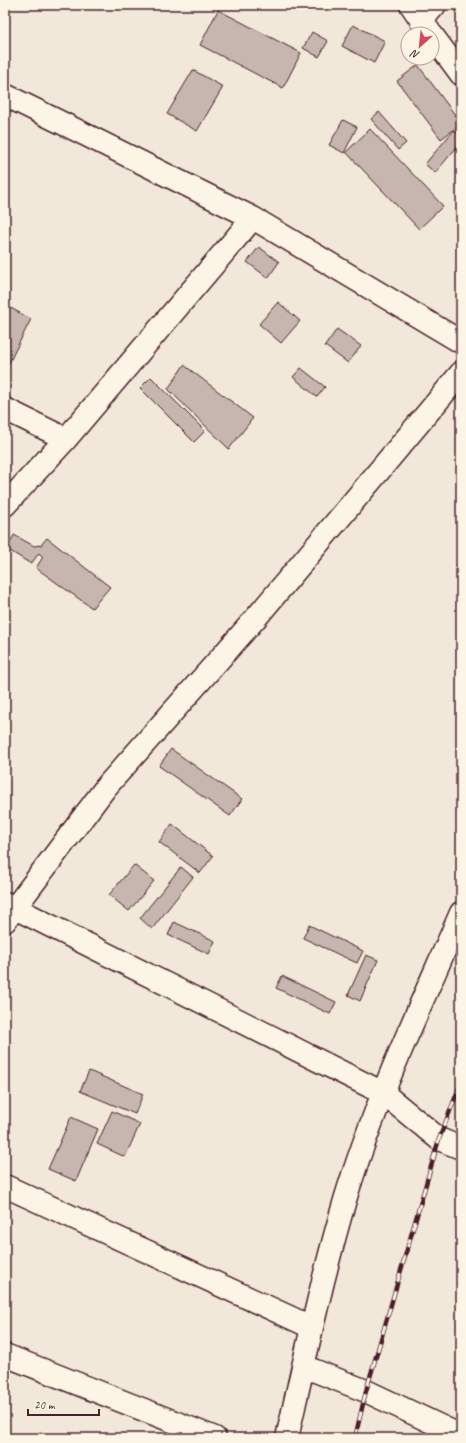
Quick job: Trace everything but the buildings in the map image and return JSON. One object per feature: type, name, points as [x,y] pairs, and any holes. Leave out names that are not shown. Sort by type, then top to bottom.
[{"type":"street","points":[[426,20],[461,74]]},
{"type":"street","points":[[5,95],[253,218],[461,342]]},
{"type":"street","points":[[5,505],[66,438],[253,218]]},
{"type":"street","points":[[461,373],[255,619],[106,787],[8,910],[383,1093],[439,1139],[461,1148]]},
{"type":"street","points":[[5,409],[66,438]]},
{"type":"street","points":[[287,1438],[311,1327],[345,1199],[383,1093],[461,913]]},
{"type":"street","points":[[5,1186],[311,1327]]},
{"type":"street","points":[[5,1355],[215,1438]]},
{"type":"street","points":[[303,1366],[366,1391],[461,1436]]},
{"type":"railway","points":[[355,1438],[366,1391],[439,1139],[461,1083]]}]
